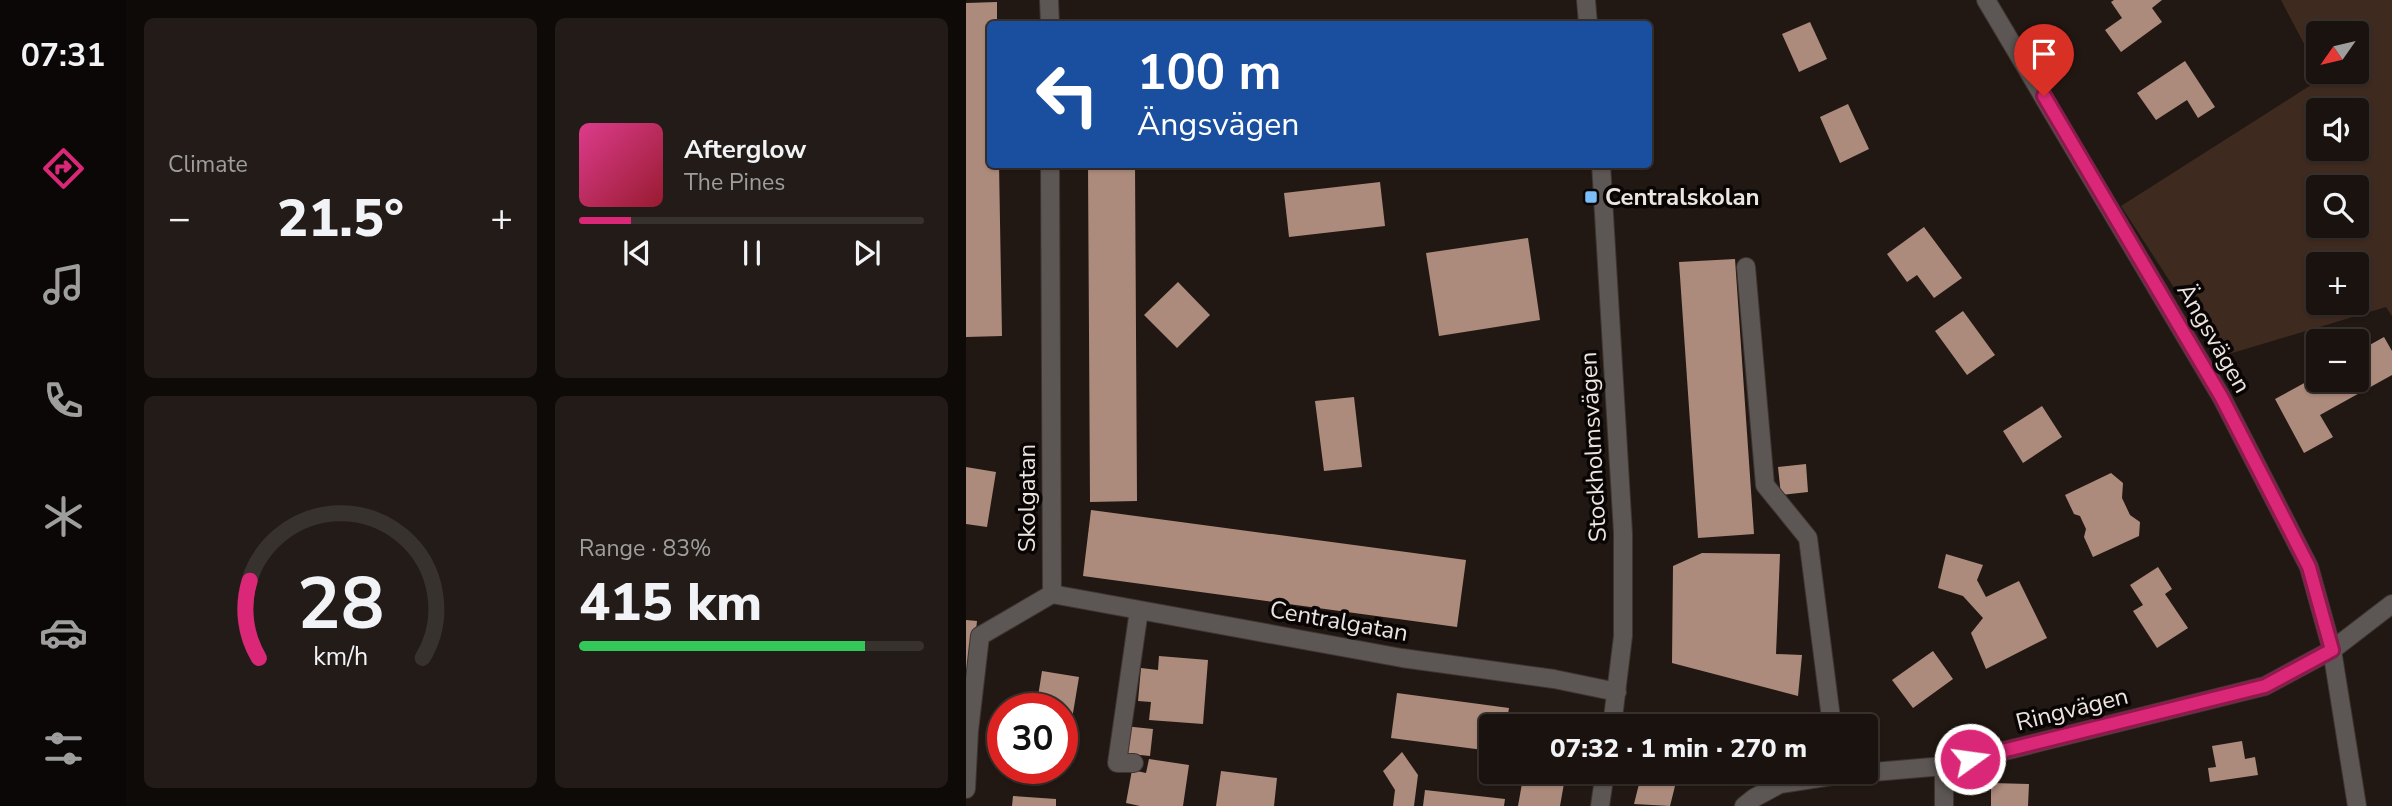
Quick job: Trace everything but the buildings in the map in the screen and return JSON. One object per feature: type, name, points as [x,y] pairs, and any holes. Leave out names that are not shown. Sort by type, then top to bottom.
[{"type":"street","points":[[1049,0],[1050,21]]},
{"type":"street","points":[[1586,0],[1588,21]]},
{"type":"street","name":"Ängsvägen","points":[[1986,0],[2222,398],[2309,567],[2332,650],[2357,806]]},
{"type":"street","name":"Skolgatan","points":[[1050,168],[1052,594]]},
{"type":"street","name":"Stockholmsvägen","points":[[1601,168],[1623,533],[1625,614],[1614,714]]},
{"type":"street","points":[[1746,267],[1765,485],[1808,538],[1830,714]]},
{"type":"street","points":[[966,789],[968,715],[979,636],[1052,594]]},
{"type":"street","name":"Centralgatan","points":[[1052,594],[1402,658],[1554,679],[1617,692]]},
{"type":"street","name":"Ringvägen","points":[[1878,771],[1944,766],[2265,686],[2332,650],[2392,604]]},
{"type":"street","points":[[1135,763],[1117,763],[1139,610]]},
{"type":"street","points":[[1944,766],[1944,806]]},
{"type":"street","points":[[1600,806],[1603,784]]},
{"type":"street","name":"Ringvägen","points":[[1744,806],[1780,784]]},
{"type":"shaded area","points":[[2281,0],[2392,0],[2392,316],[2386,307],[2369,312],[2369,252],[2306,252],[2306,315],[2359,315],[2219,357],[2121,206],[2313,84],[2370,84],[2370,21],[2306,21],[2306,48]]},
{"type":"place","name":"Centralskolan","points":[[1591,197]]},
{"type":"route","points":[[1970,759],[2265,686],[2332,650],[2309,567],[2222,398],[2044,96]]}]
